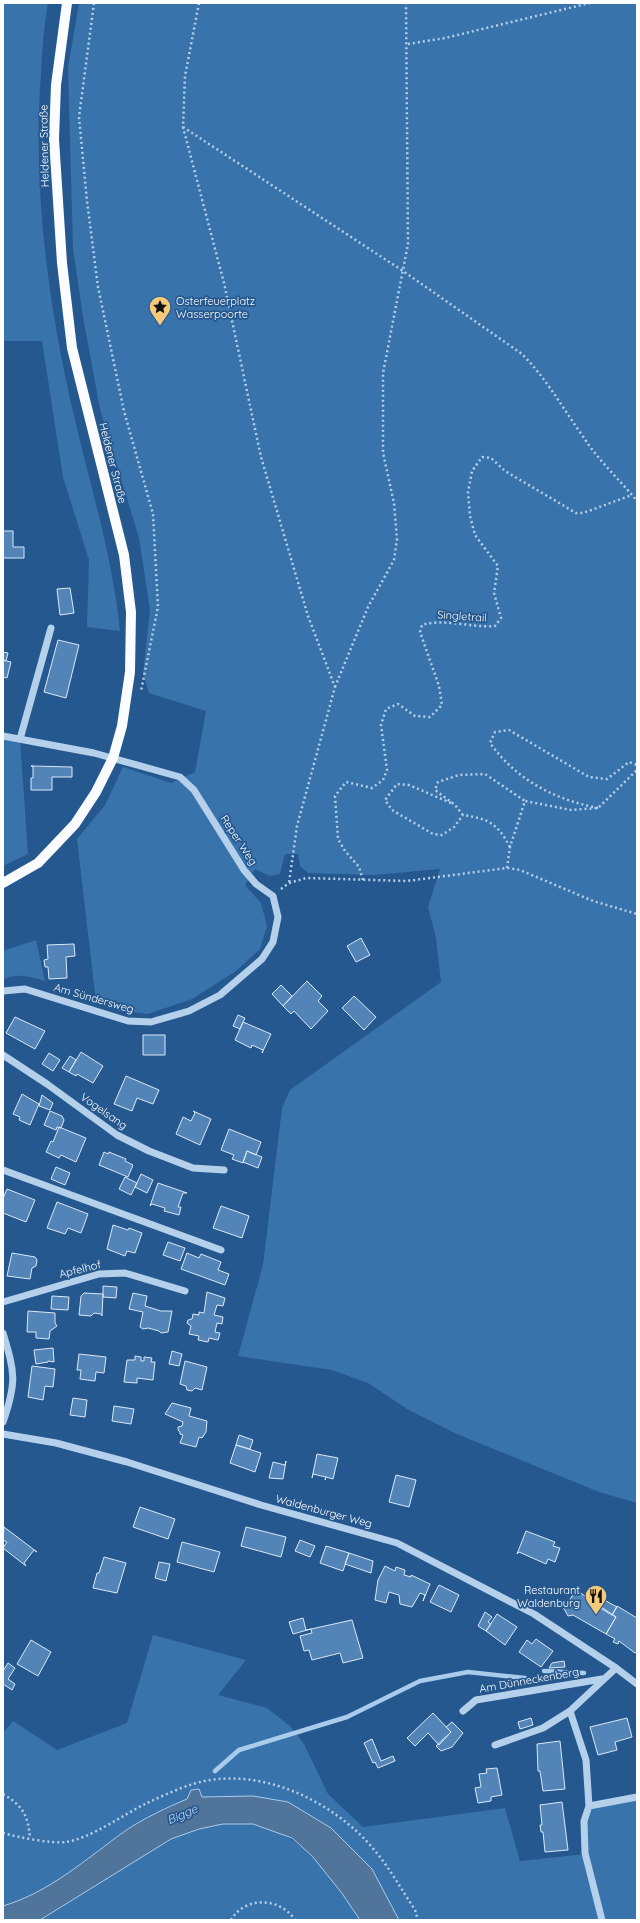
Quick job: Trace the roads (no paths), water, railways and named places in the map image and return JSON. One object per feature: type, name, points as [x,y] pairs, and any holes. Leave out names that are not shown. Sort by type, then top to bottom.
[{"type":"main road","name":"Heldener Straße","points":[[3,884],[38,863],[75,824],[96,792],[113,758],[122,726],[130,672],[131,612],[124,555],[72,348],[62,262],[54,138],[56,85],[67,3]]},
{"type":"street","points":[[20,739],[51,628]]},
{"type":"street","points":[[3,736],[113,758]]},
{"type":"street","name":"Reper Weg","points":[[113,758],[180,777],[194,790],[244,870],[256,884],[273,896]]},
{"type":"street","name":"Am Sündersweg","points":[[3,990],[25,989],[128,1022],[151,1022],[189,1011],[220,996],[262,960],[273,942],[277,923],[278,917],[273,896]]},
{"type":"street","name":"Vogelsang","points":[[3,1055],[47,1084],[117,1135],[149,1151],[193,1168],[224,1170]]},
{"type":"street","points":[[3,1170],[221,1250]]},
{"type":"street","name":"Apfelhof","points":[[3,1302],[99,1274],[125,1273],[185,1291]]},
{"type":"street","points":[[3,1333],[14,1368],[14,1384],[3,1422]]},
{"type":"street","name":"Waldenburger Weg","points":[[3,1434],[56,1444],[127,1462],[261,1505],[397,1543],[534,1614],[616,1668],[637,1684]]},
{"type":"street","name":"Am Dünneckenberg","points":[[494,1745],[543,1728],[570,1711],[602,1679],[616,1668]]},
{"type":"street","name":"Am Dünneckenberg","points":[[462,1711],[476,1700],[602,1679]]},
{"type":"street","points":[[570,1711],[586,1760],[590,1806],[584,1821],[585,1853],[602,1920]]},
{"type":"street","points":[[590,1806],[637,1797]]},
{"type":"water","name":"Bigge","points":[[199,1789],[202,1797],[253,1796],[288,1802],[331,1828],[372,1869],[399,1920],[360,1920],[341,1892],[312,1856],[292,1838],[253,1824],[223,1824],[199,1829],[171,1839],[40,1920],[3,1920],[3,1906],[20,1900],[52,1884],[132,1826],[187,1799],[191,1790]]},
{"type":"waterway","points":[[544,1671],[584,1673]]},
{"type":"waterway","points":[[215,1771],[239,1750],[347,1717],[420,1681],[468,1672],[525,1678]]},
{"type":"place","name":"Osterfeuerplatz Wasserpoorte","points":[[160,326]]},
{"type":"place","name":"Restaurant Waldenburg","points":[[596,1616]]}]
